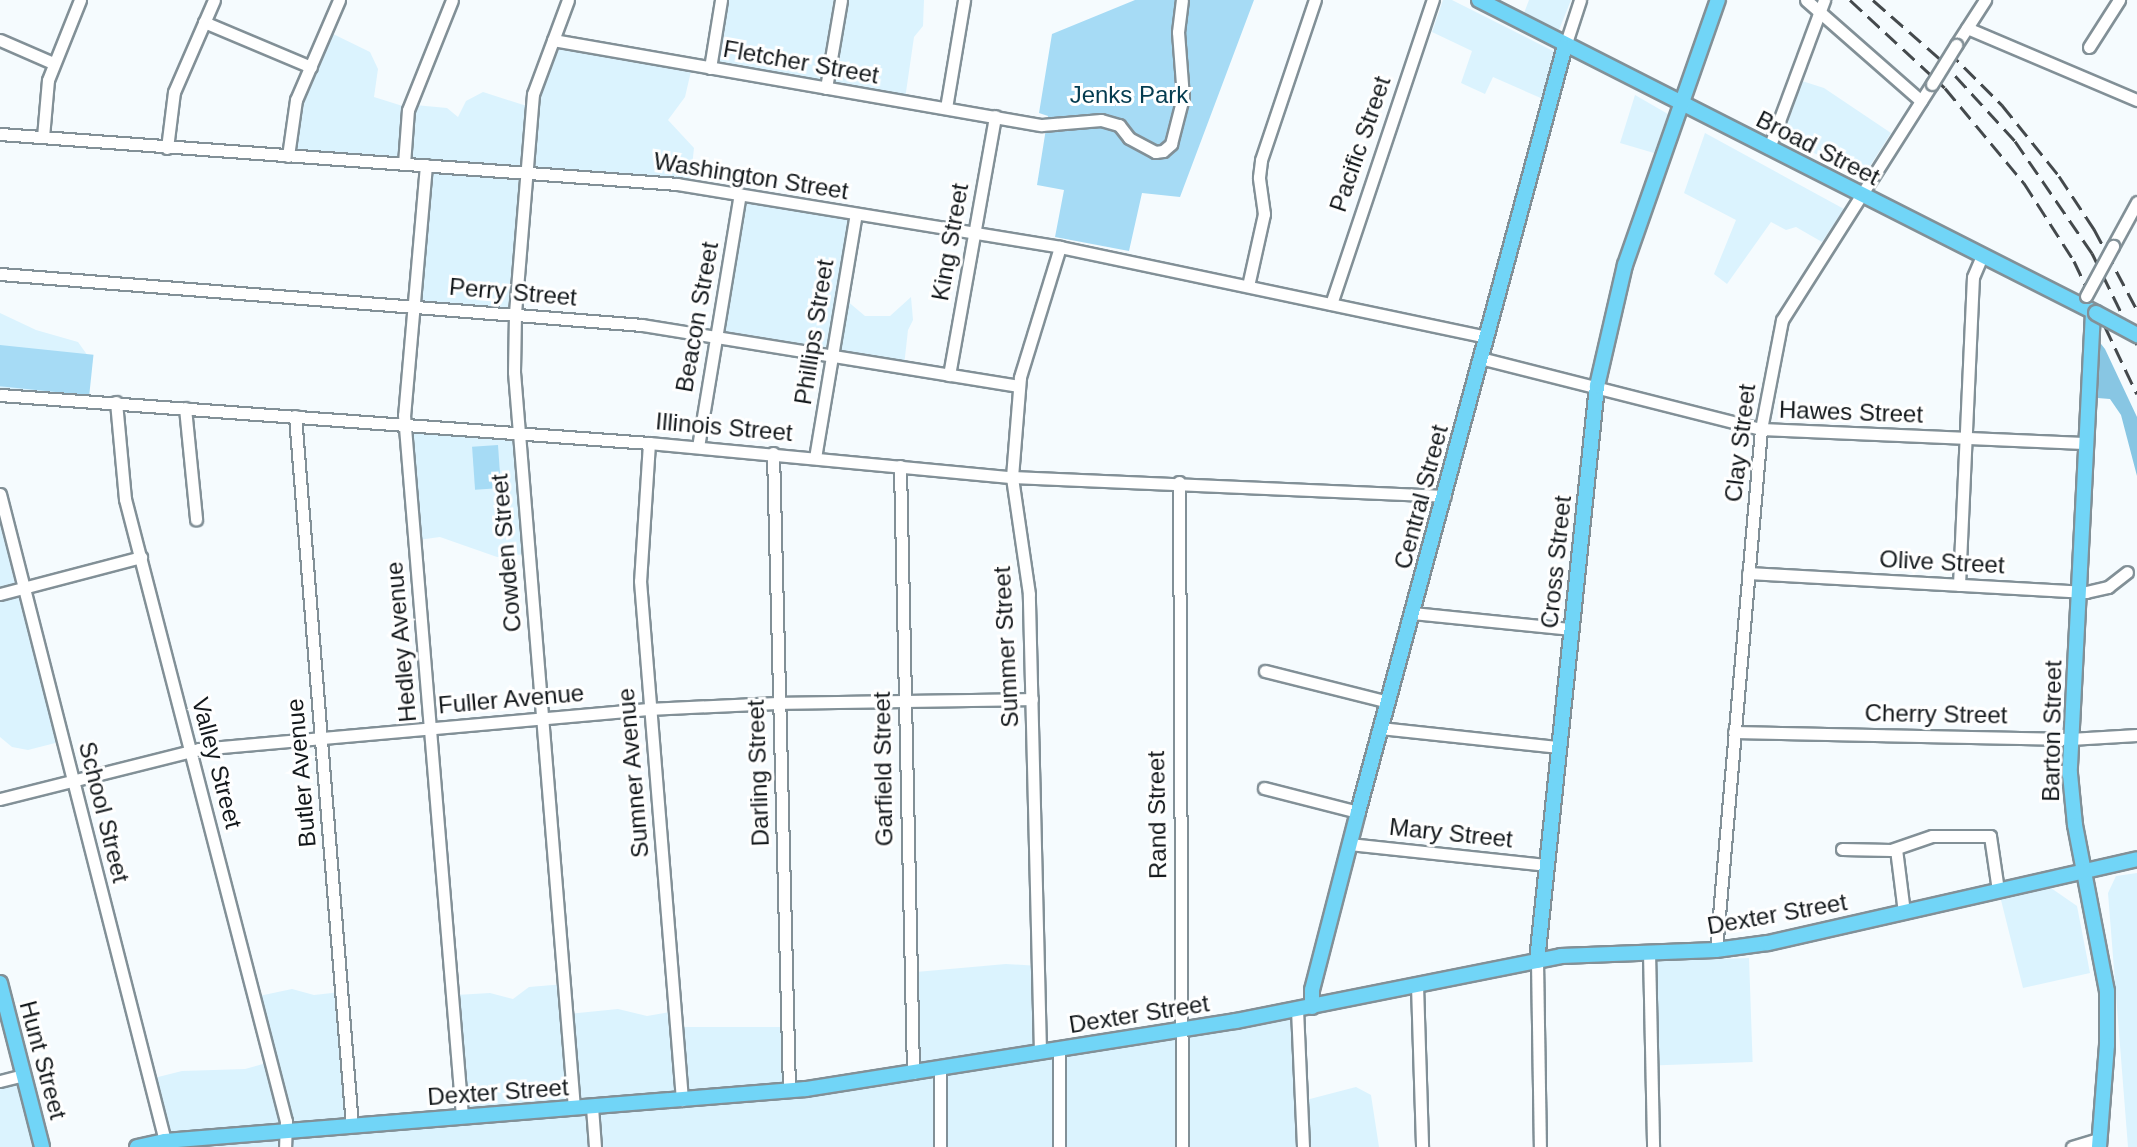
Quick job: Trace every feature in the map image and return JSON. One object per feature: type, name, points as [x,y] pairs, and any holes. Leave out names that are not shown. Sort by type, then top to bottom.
[{"type":"main road","name":"Broad Street","points":[[1479,0],[1982,256],[2089,307],[2137,335]]},
{"type":"main road","name":"Cross Street","points":[[1537,961],[1597,386],[1625,265],[1718,0]]},
{"type":"main road","name":"Central Street","points":[[1305,1008],[1565,46]]},
{"type":"main road","name":"Barton Street","points":[[2089,307],[2070,739],[2071,799],[2107,991],[2107,1045],[2099,1143]]},
{"type":"main road","name":"Dexter Street","points":[[137,1147],[165,1141],[286,1140],[352,1126],[789,1091],[1182,1030],[1580,953],[1716,950],[1785,939],[2137,859]]},
{"type":"main road","name":"Hunt Street","points":[[0,983],[42,1147]]},
{"type":"street","points":[[43,137],[53,63],[80,0]]},
{"type":"street","points":[[167,148],[172,101],[214,0]]},
{"type":"street","points":[[288,156],[293,108],[339,0]]},
{"type":"street","points":[[404,164],[408,110],[452,0]]},
{"type":"street","name":"Cowden Street","points":[[568,0],[533,94],[515,314],[518,432],[574,1108]]},
{"type":"street","points":[[710,68],[721,0]]},
{"type":"street","points":[[826,88],[841,0]]},
{"type":"street","points":[[946,108],[964,0]]},
{"type":"street","name":"Fletcher Street","points":[[553,40],[1042,125],[1101,120],[1119,125],[1129,138],[1147,150],[1163,151],[1168,148],[1183,97],[1178,32],[1182,0]]},
{"type":"street","points":[[1248,286],[1264,219],[1259,177],[1261,160],[1315,0]]},
{"type":"street","name":"Pacific Street","points":[[1331,304],[1433,0]]},
{"type":"street","name":"Central Street","points":[[1565,46],[1580,0]]},
{"type":"street","points":[[1806,0],[1921,101]]},
{"type":"street","points":[[1769,148],[1824,0]]},
{"type":"street","name":"Clay Street","points":[[1716,950],[1761,429],[1784,313],[1985,0]]},
{"type":"street","points":[[2089,47],[2119,0]]},
{"type":"street","points":[[204,22],[311,67]]},
{"type":"street","points":[[1967,28],[2076,68],[2137,100]]},
{"type":"street","points":[[0,40],[53,63]]},
{"type":"street","name":"King Street","points":[[949,375],[995,116]]},
{"type":"street","name":"Washington Street","points":[[0,134],[668,183],[1060,247],[1486,337]]},
{"type":"street","name":"Hedley Avenue","points":[[426,165],[404,390],[405,424],[462,1116]]},
{"type":"street","name":"Beacon Street","points":[[698,447],[740,194]]},
{"type":"street","name":"Barton Street","points":[[2089,307],[2113,246],[2137,202]]},
{"type":"street","name":"Phillips Street","points":[[815,458],[856,214]]},
{"type":"street","name":"Summer Street","points":[[1040,1052],[1027,576],[1012,477],[1018,386],[1060,247]]},
{"type":"street","points":[[1959,585],[1973,277],[1982,256]]},
{"type":"street","name":"Perry Street","points":[[0,274],[642,325],[1018,386]]},
{"type":"street","name":"Hawes Street","points":[[1480,358],[1761,429],[2084,443]]},
{"type":"street","name":"Illinois Street","points":[[0,395],[518,432],[1012,477],[1445,496]]},
{"type":"street","name":"Valley Street","points":[[116,402],[125,499],[286,1140]]},
{"type":"street","points":[[185,408],[196,519]]},
{"type":"street","name":"Butler Avenue","points":[[295,416],[301,527],[352,1126]]},
{"type":"street","name":"Sumner Avenue","points":[[649,443],[639,562],[648,709],[682,1100]]},
{"type":"street","name":"Darling Street","points":[[773,453],[789,1091]]},
{"type":"street","name":"Garfield Street","points":[[900,466],[913,1073]]},
{"type":"street","name":"Rand Street","points":[[1179,482],[1177,705],[1182,1147]]},
{"type":"street","name":"School Street","points":[[0,494],[165,1141]]},
{"type":"street","points":[[0,594],[141,557]]},
{"type":"street","name":"Olive Street","points":[[1748,573],[2078,592],[2108,587],[2127,572]]},
{"type":"street","points":[[1413,613],[1571,629]]},
{"type":"street","points":[[1265,671],[1388,702]]},
{"type":"street","name":"Fuller Avenue","points":[[0,799],[190,750],[321,737],[648,709],[777,703],[1032,699]]},
{"type":"street","points":[[1380,728],[1559,747]]},
{"type":"street","name":"Cherry Street","points":[[1734,732],[2070,739],[2115,739],[2137,735]]},
{"type":"street","points":[[1264,788],[1358,812]]},
{"type":"street","points":[[1842,849],[1896,849],[1932,836],[1990,836],[1998,890]]},
{"type":"street","name":"Mary Street","points":[[1350,844],[1547,865]]},
{"type":"street","points":[[1896,849],[1904,912]]},
{"type":"street","points":[[1649,951],[1653,1147]]},
{"type":"street","name":"Cross Street","points":[[1537,961],[1540,1147]]},
{"type":"street","points":[[1417,985],[1422,1147]]},
{"type":"street","name":"Central Street","points":[[1303,1147],[1305,1008]]},
{"type":"street","points":[[1059,1049],[1059,1147]]},
{"type":"street","points":[[940,1068],[940,1147]]},
{"type":"street","points":[[0,1081],[24,1075]]},
{"type":"street","points":[[592,1107],[595,1147]]},
{"type":"street","points":[[2072,1147],[2099,1143]]},
{"type":"shaded area","points":[[722,0],[924,0],[923,26],[914,37],[905,99],[727,71],[712,60]]},
{"type":"shaded area","points":[[1443,0],[1452,0],[1555,52],[1543,99],[1493,77],[1485,94],[1461,83],[1472,51],[1432,32]]},
{"type":"shaded area","points":[[1529,0],[1571,0],[1559,30],[1524,13]]},
{"type":"shaded area","points":[[329,32],[370,52],[378,69],[374,97],[409,108],[415,105],[447,108],[458,117],[466,101],[483,92],[533,108],[558,45],[692,67],[685,97],[668,120],[694,148],[690,185],[530,172],[516,316],[417,309],[429,167],[292,156],[293,123]]},
{"type":"shaded area","points":[[1802,81],[1824,88],[1891,133],[1865,174],[1782,140]]},
{"type":"shaded area","points":[[1635,95],[1668,114],[1654,153],[1620,143]]},
{"type":"shaded area","points":[[1705,133],[1844,209],[1822,242],[1796,227],[1786,230],[1771,222],[1727,284],[1714,274],[1736,220],[1684,193]]},
{"type":"shaded area","points":[[745,196],[859,215],[846,300],[865,316],[890,316],[911,297],[913,320],[908,330],[904,366],[721,337]]},
{"type":"shaded area","points":[[0,313],[36,330],[78,342],[88,356],[83,400],[0,396]]},
{"type":"shaded area","points":[[2083,321],[2105,349],[2137,417],[2137,476],[2121,415],[2110,399],[2085,397]]},
{"type":"shaded area","points":[[407,429],[521,436],[526,554],[497,557],[440,537],[418,540]]},
{"type":"shaded area","points":[[0,489],[63,741],[28,750],[12,747],[0,737]]},
{"type":"shaded area","points":[[2137,873],[2137,1147],[2128,1147],[2108,893],[2116,876]]},
{"type":"shaded area","points":[[2051,888],[2077,906],[2090,973],[2023,988],[2001,900]]},
{"type":"shaded area","points":[[1749,958],[1753,1062],[1660,1065],[1656,961]]},
{"type":"shaded area","points":[[1006,964],[1039,966],[1043,1052],[1301,1013],[1306,1100],[1356,1087],[1371,1095],[1379,1147],[157,1147],[169,1145],[154,1078],[182,1071],[245,1069],[270,1062],[259,996],[292,989],[314,995],[341,992],[354,1123],[461,1122],[456,995],[490,993],[513,999],[529,987],[565,984],[568,1014],[618,1009],[647,1016],[676,1011],[679,1027],[788,1027],[791,1088],[917,1074],[916,972]]},
{"type":"shaded area","points":[[26,1079],[42,1147],[0,1147],[0,1086]]},
{"type":"green space","name":"Jenks Park","points":[[1135,0],[1254,0],[1180,197],[1142,193],[1129,251],[1055,237],[1064,190],[1037,185],[1048,116],[1039,113],[1052,34]]},
{"type":"green space","points":[[0,345],[93,355],[89,396],[0,386]]},
{"type":"green space","points":[[498,445],[501,488],[475,490],[472,447]]},
{"type":"railway","points":[[1850,0],[1945,88],[2024,183],[2074,261],[2137,394]]},
{"type":"railway","points":[[1873,0],[1939,58],[2015,141],[2092,253],[2137,345]]},
{"type":"railway","points":[[1947,50],[2002,105],[2059,176],[2094,229],[2137,310]]}]
